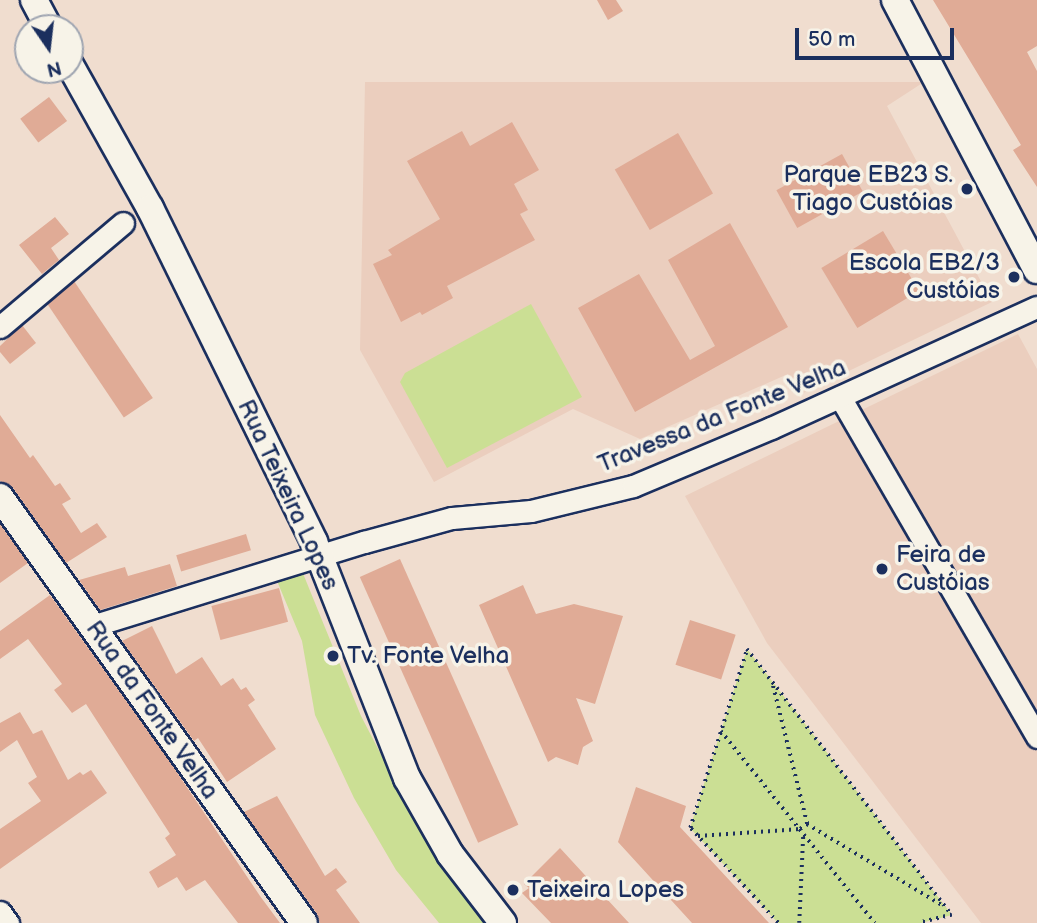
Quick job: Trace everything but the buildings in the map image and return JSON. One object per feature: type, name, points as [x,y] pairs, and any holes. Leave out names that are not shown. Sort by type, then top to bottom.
[{"type":"street","points":[[895,0],[1037,270]]},
{"type":"street","name":"Rua Teixeira Lopes","points":[[81,84],[150,208],[319,555],[407,778],[450,854],[503,923]]},
{"type":"street","points":[[0,327],[124,223]]},
{"type":"street","name":"Travessa da Fonte Velha","points":[[92,626],[319,555],[452,518],[531,511],[633,486],[840,397],[1037,307]]},
{"type":"street","points":[[840,397],[1037,737]]},
{"type":"street","name":"Rua da Fonte Velha","points":[[0,497],[304,923]]},
{"type":"street","points":[[0,912],[8,923]]},
{"type":"path","points":[[778,923],[690,828],[747,649],[952,915],[921,923]]},
{"type":"path","points":[[772,681],[807,824],[946,908]]},
{"type":"path","points":[[720,730],[875,923]]},
{"type":"path","points":[[799,923],[802,832],[807,824]]},
{"type":"path","points":[[698,836],[802,832]]},
{"type":"shaded area","points":[[365,82],[924,82],[887,106],[992,302],[799,395],[788,374],[640,439],[573,409],[434,482],[360,350]]},
{"type":"shaded area","name":"Feira de Custóias","points":[[1018,334],[1037,369],[1037,923],[981,923],[767,643],[685,496]]},
{"type":"green space","points":[[531,304],[582,397],[447,468],[400,382],[405,373]]},
{"type":"green space","points":[[302,571],[361,716],[423,835],[461,887],[494,923],[439,923],[396,870],[354,798],[315,715],[302,641],[275,576]]},
{"type":"green space","points":[[747,649],[952,915],[921,923],[778,923],[690,828]]},
{"type":"place","name":"Parque EB23 S. Tiago Custóias","points":[[967,189]]},
{"type":"place","name":"Escola EB2/3 Custóias","points":[[1014,277]]},
{"type":"place","name":"Feira de Custóias","points":[[882,569]]},
{"type":"place","name":"Tv. Fonte Velha","points":[[333,656]]},
{"type":"place","name":"Teixeira Lopes","points":[[513,890]]}]
